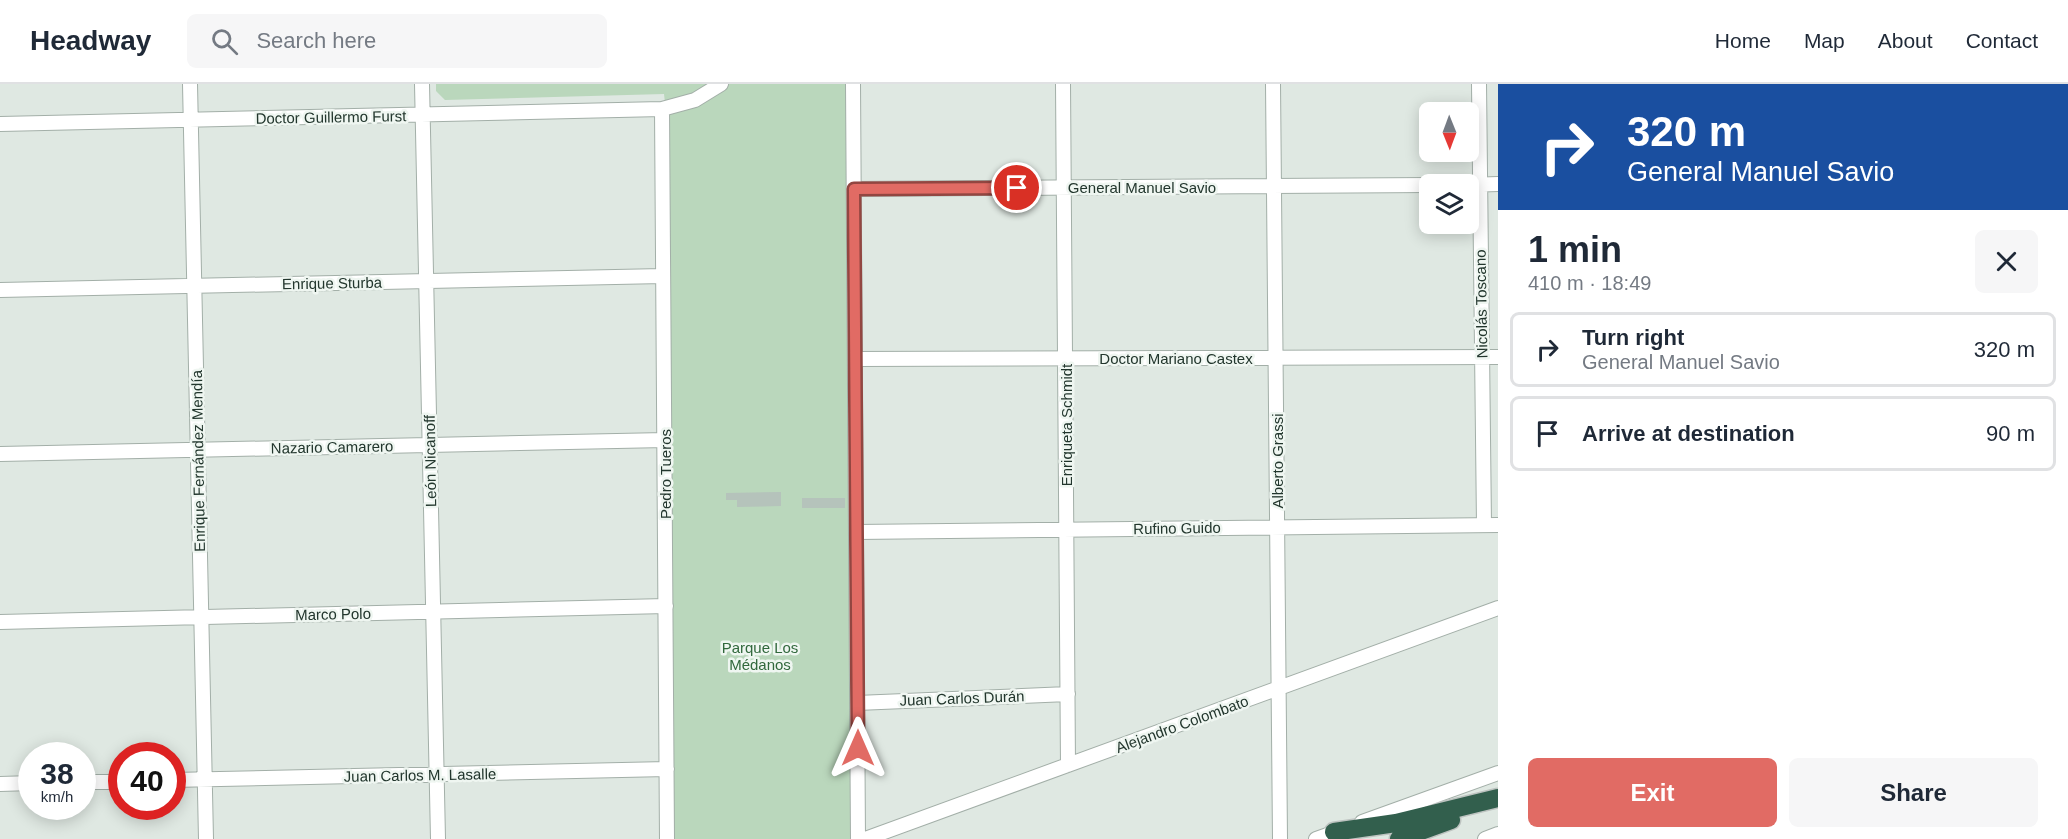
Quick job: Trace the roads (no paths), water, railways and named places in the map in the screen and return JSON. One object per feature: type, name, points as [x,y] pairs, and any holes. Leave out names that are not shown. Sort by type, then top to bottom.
[{"type":"highway","points":[[1334,832],[1403,822],[1498,798]]},
{"type":"highway","points":[[1399,839],[1498,803]]},
{"type":"street","name":"Enrique Fernández Mendía","points":[[190,84],[206,839]]},
{"type":"street","name":"León Nicanoff","points":[[422,84],[438,839]]},
{"type":"street","name":"Doctor Guillermo Furst","points":[[0,124],[662,109],[694,100],[722,84]]},
{"type":"street","points":[[853,84],[858,839]]},
{"type":"street","name":"Enriqueta Schmidt","points":[[1063,84],[1068,765]]},
{"type":"street","name":"Alberto Grassi","points":[[1273,84],[1280,839]]},
{"type":"street","name":"Nicolás Toscano","points":[[1475,174],[1479,84]]},
{"type":"street","name":"Pedro Tueros","points":[[662,109],[667,839]]},
{"type":"street","points":[[1479,185],[1498,184]]},
{"type":"street","name":"General Manuel Savio","points":[[854,189],[1419,185]]},
{"type":"street","name":"Nicolás Toscano","points":[[1476,234],[1482,357],[1484,525]]},
{"type":"street","name":"Enrique Sturba","points":[[0,290],[663,276]]},
{"type":"street","name":"Doctor Mariano Castex","points":[[855,359],[1498,357]]},
{"type":"street","name":"Nazario Camarero","points":[[0,454],[664,441]]},
{"type":"street","name":"Rufino Guido","points":[[856,532],[1498,525]]},
{"type":"street","name":"Marco Polo","points":[[0,622],[666,606]]},
{"type":"street","name":"Alejandro Colombato","points":[[865,839],[1498,608]]},
{"type":"street","name":"Juan Carlos Durán","points":[[857,702],[1068,694]]},
{"type":"street","name":"Juan Carlos M. Lasalle","points":[[186,780],[667,769]]},
{"type":"street","points":[[1316,839],[1498,773]]},
{"type":"street","points":[[0,784],[18,783]]},
{"type":"street","points":[[1485,839],[1498,834]]},
{"type":"park label","name":"Parque Los Médanos","points":[[760,656]]}]
